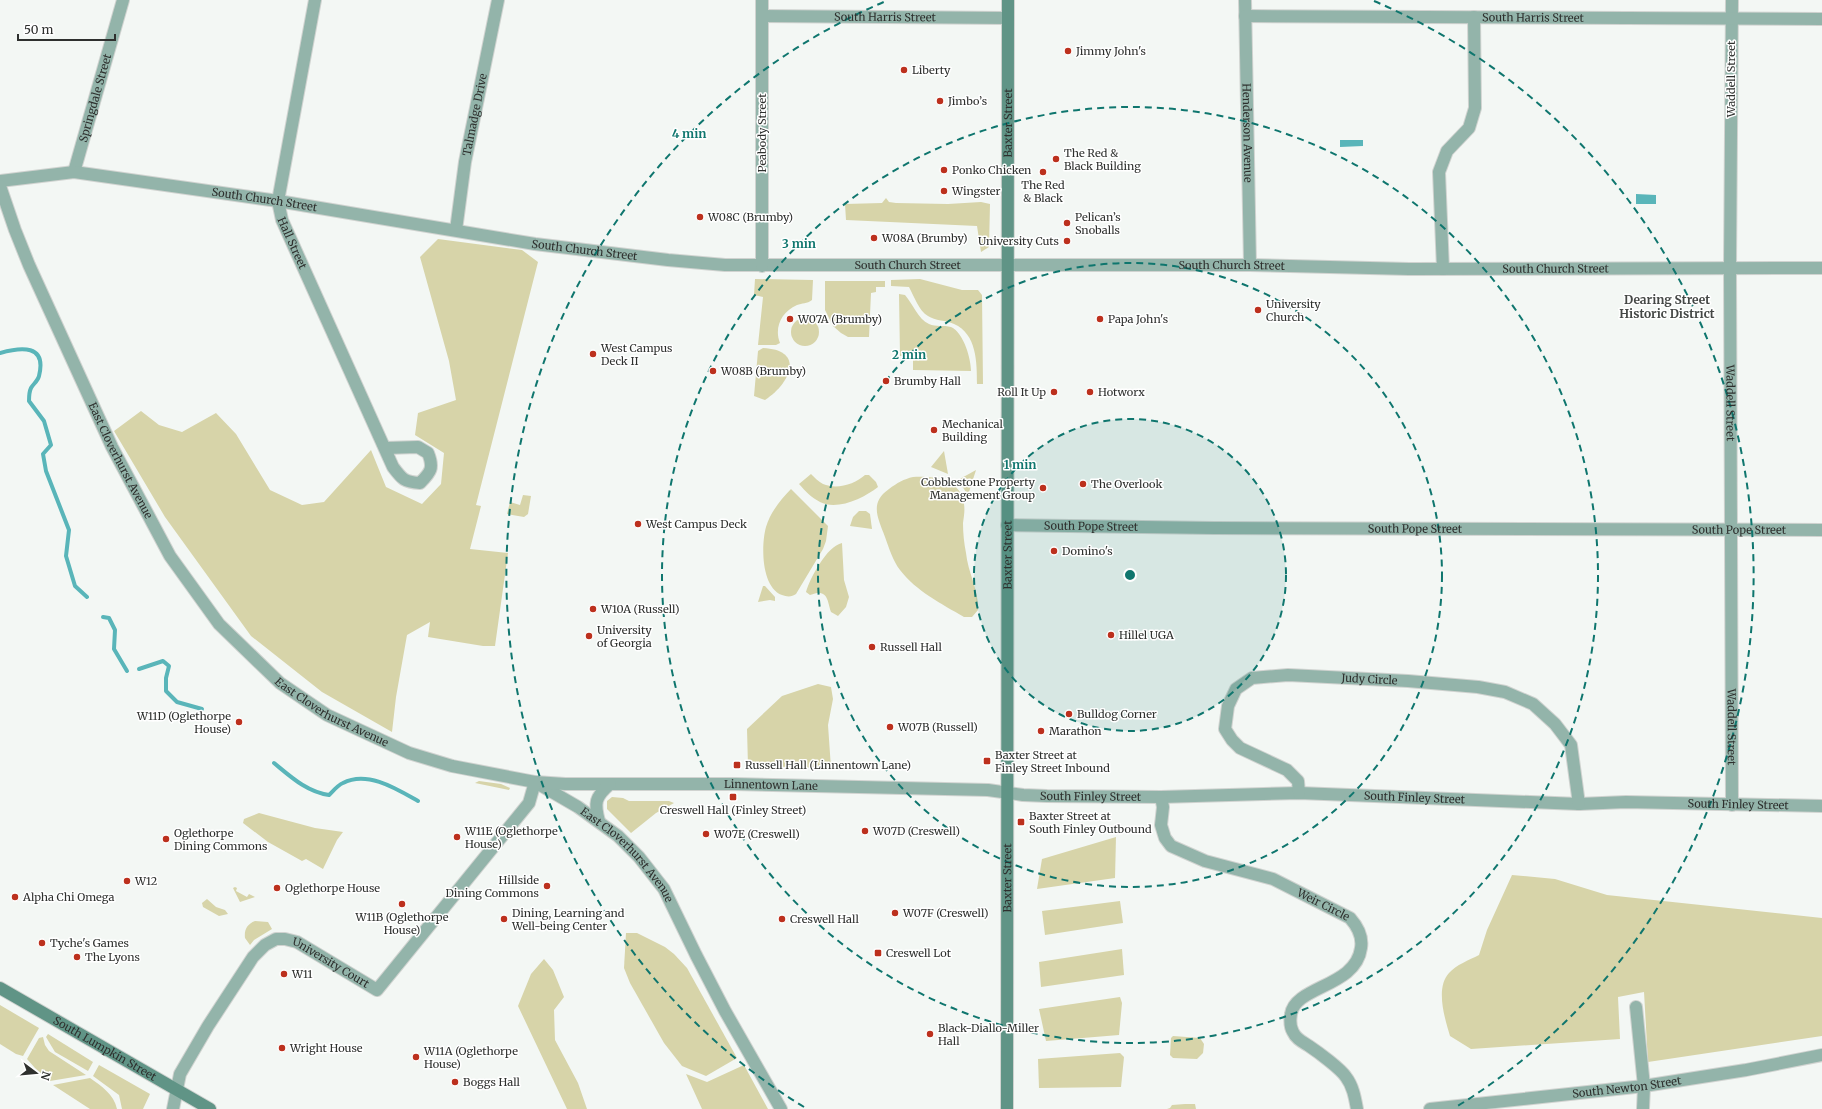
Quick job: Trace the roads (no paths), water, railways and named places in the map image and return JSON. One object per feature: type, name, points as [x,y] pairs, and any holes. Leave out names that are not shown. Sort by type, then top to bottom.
[{"type":"main road","name":"Baxter Street","points":[[1007,1109],[1008,0]]},
{"type":"main road","name":"South Lumpkin Street","points":[[0,988],[210,1109]]},
{"type":"street","name":"Springdale Street","points":[[74,172],[123,0]]},
{"type":"street","name":"Hall Street","points":[[314,0],[278,201],[282,220],[385,448]]},
{"type":"street","name":"Talmadge Drive","points":[[456,230],[465,162],[498,0]]},
{"type":"street","name":"Peabody Street","points":[[762,0],[762,266]]},
{"type":"street","name":"Henderson Avenue","points":[[1245,0],[1250,266]]},
{"type":"street","name":"Waddell Street","points":[[1732,0],[1730,268],[1732,805]]},
{"type":"street","name":"South Harris Street","points":[[762,16],[1008,18]]},
{"type":"street","name":"South Harris Street","points":[[1245,16],[1822,19]]},
{"type":"street","points":[[1443,269],[1439,172],[1447,151],[1469,128],[1475,108],[1474,17]]},
{"type":"street","name":"South Church Street","points":[[0,181],[74,172],[278,201],[514,241],[668,260],[762,266],[1007,264],[1443,269],[1822,268]]},
{"type":"street","name":"East Cloverhurst Avenue","points":[[0,186],[14,230],[29,265],[112,447],[170,556],[219,624],[280,683],[327,715],[409,753],[452,766],[535,782],[599,821],[622,840],[664,889],[707,976],[781,1109]]},
{"type":"street","name":"South Pope Street","points":[[1007,525],[1214,528],[1822,530]]},
{"type":"street","name":"Judy Circle","points":[[1299,793],[1298,781],[1287,770],[1240,748],[1232,740],[1226,729],[1228,706],[1236,689],[1252,678],[1288,675],[1478,687],[1505,692],[1533,704],[1556,724],[1571,745],[1579,804]]},
{"type":"street","name":"Linnentown Lane","points":[[535,782],[565,784],[797,785],[988,790],[1007,792]]},
{"type":"street","name":"University Court","points":[[176,1089],[180,1074],[208,1026],[251,959],[265,945],[276,939],[285,939],[297,942],[377,990],[529,803],[535,782]]},
{"type":"street","points":[[599,821],[596,809],[597,801],[600,793],[610,784]]},
{"type":"street","name":"South Finley Street","points":[[1007,792],[1047,796],[1161,797],[1299,793],[1579,804],[1626,802],[1822,806]]},
{"type":"street","name":"Weir Circle","points":[[1161,797],[1163,807],[1161,825],[1165,838],[1171,846],[1205,861],[1273,879],[1350,918],[1357,926],[1361,936],[1362,945],[1357,962],[1352,969],[1340,977],[1298,1000],[1291,1013],[1290,1026],[1296,1037],[1346,1077],[1353,1092],[1357,1109]]},
{"type":"street","points":[[1636,1007],[1644,1086],[1643,1109]]},
{"type":"street","name":"South Newton Street","points":[[1430,1109],[1644,1086],[1746,1070],[1822,1055]]},
{"type":"street","points":[[173,1109],[176,1089]]},
{"type":"water","points":[[1340,140],[1363,140],[1363,146],[1340,147]]},
{"type":"water","points":[[1636,194],[1656,195],[1656,204],[1636,204]]},
{"type":"waterway","points":[[0,353],[24,349],[36,353],[39,358],[39,376],[30,390],[29,401],[44,421],[51,445],[43,454],[46,471],[69,530],[66,556],[75,586],[87,597]]},
{"type":"waterway","points":[[103,617],[109,618],[115,630],[114,649],[127,671]]},
{"type":"waterway","points":[[139,669],[163,661],[169,666],[166,678],[166,691],[177,702],[202,709]]},
{"type":"waterway","points":[[274,763],[306,787],[321,793],[329,795],[341,784],[352,780],[362,779],[382,783],[401,791],[418,801]]},
{"type":"place","name":"Jimmy John's","points":[[1068,51]]},
{"type":"place","name":"Liberty","points":[[904,70]]},
{"type":"place","name":"Jimbo’s","points":[[940,101]]},
{"type":"place","name":"The Red & Black Building","points":[[1056,159]]},
{"type":"place","name":"Ponko Chicken","points":[[944,170]]},
{"type":"place","name":"The Red & Black","points":[[1043,172]]},
{"type":"place","name":"Wingster","points":[[944,191]]},
{"type":"place","name":"W08C (Brumby)","points":[[700,217]]},
{"type":"place","name":"Pelican’s Snoballs","points":[[1067,223]]},
{"type":"place","name":"W08A (Brumby)","points":[[874,238]]},
{"type":"place","name":"University Cuts","points":[[1067,241]]},
{"type":"place","name":"University Church","points":[[1258,310]]},
{"type":"place","name":"W07A (Brumby)","points":[[790,319]]},
{"type":"place","name":"Papa John's","points":[[1100,319]]},
{"type":"place","name":"West Campus Deck II","points":[[593,354]]},
{"type":"place","name":"W08B (Brumby)","points":[[713,371]]},
{"type":"place","name":"Brumby Hall","points":[[886,381]]},
{"type":"place","name":"Roll It Up","points":[[1054,392]]},
{"type":"place","name":"Hotworx","points":[[1090,392]]},
{"type":"place","name":"Mechanical Building","points":[[934,430]]},
{"type":"place","name":"The Overlook","points":[[1083,484]]},
{"type":"place","name":"Cobblestone Property Management Group","points":[[1043,488]]},
{"type":"place","name":"West Campus Deck","points":[[638,524]]},
{"type":"place","name":"Domino's","points":[[1054,551]]},
{"type":"place","name":"W10A (Russell)","points":[[593,609]]},
{"type":"place","name":"Hillel UGA","points":[[1111,635]]},
{"type":"place","name":"University of Georgia","points":[[589,636]]},
{"type":"place","name":"Russell Hall","points":[[872,647]]},
{"type":"place","name":"Bulldog Corner","points":[[1069,714]]},
{"type":"place","name":"W11D (Oglethorpe House)","points":[[239,722]]},
{"type":"place","name":"W07B (Russell)","points":[[890,727]]},
{"type":"place","name":"Marathon","points":[[1041,731]]},
{"type":"place","name":"Baxter Street at Finley Street Inbound","points":[[987,761]]},
{"type":"place","name":"Russell Hall (Linnentown Lane)","points":[[737,765]]},
{"type":"place","name":"Creswell Hall (Finley Street)","points":[[733,797]]},
{"type":"place","name":"Baxter Street at South Finley Outbound","points":[[1021,822]]},
{"type":"place","name":"W07D (Creswell)","points":[[865,831]]},
{"type":"place","name":"W07E (Creswell)","points":[[706,834]]},
{"type":"place","name":"W11E (Oglethorpe House)","points":[[457,837]]},
{"type":"place","name":"Oglethorpe Dining Commons","points":[[166,839]]},
{"type":"place","name":"W12","points":[[127,881]]},
{"type":"place","name":"Hillside Dining Commons","points":[[547,886]]},
{"type":"place","name":"Oglethorpe House","points":[[277,888]]},
{"type":"place","name":"Alpha Chi Omega","points":[[15,897]]},
{"type":"place","name":"W11B (Oglethorpe House)","points":[[402,904]]},
{"type":"place","name":"W07F (Creswell)","points":[[895,913]]},
{"type":"place","name":"Dining, Learning and Well-being Center","points":[[504,919]]},
{"type":"place","name":"Creswell Hall","points":[[782,919]]},
{"type":"place","name":"Tyche's Games","points":[[42,943]]},
{"type":"place","name":"Creswell Lot","points":[[878,953]]},
{"type":"place","name":"The Lyons","points":[[77,957]]},
{"type":"place","name":"W11","points":[[284,974]]},
{"type":"place","name":"Black-Diallo-Miller Hall","points":[[930,1034]]},
{"type":"place","name":"Wright House","points":[[282,1048]]},
{"type":"place","name":"W11A (Oglethorpe House)","points":[[416,1057]]},
{"type":"place","name":"Boggs Hall","points":[[455,1082]]},
{"type":"district","name":"Dearing Street Historic District","points":[[1667,307]]}]
